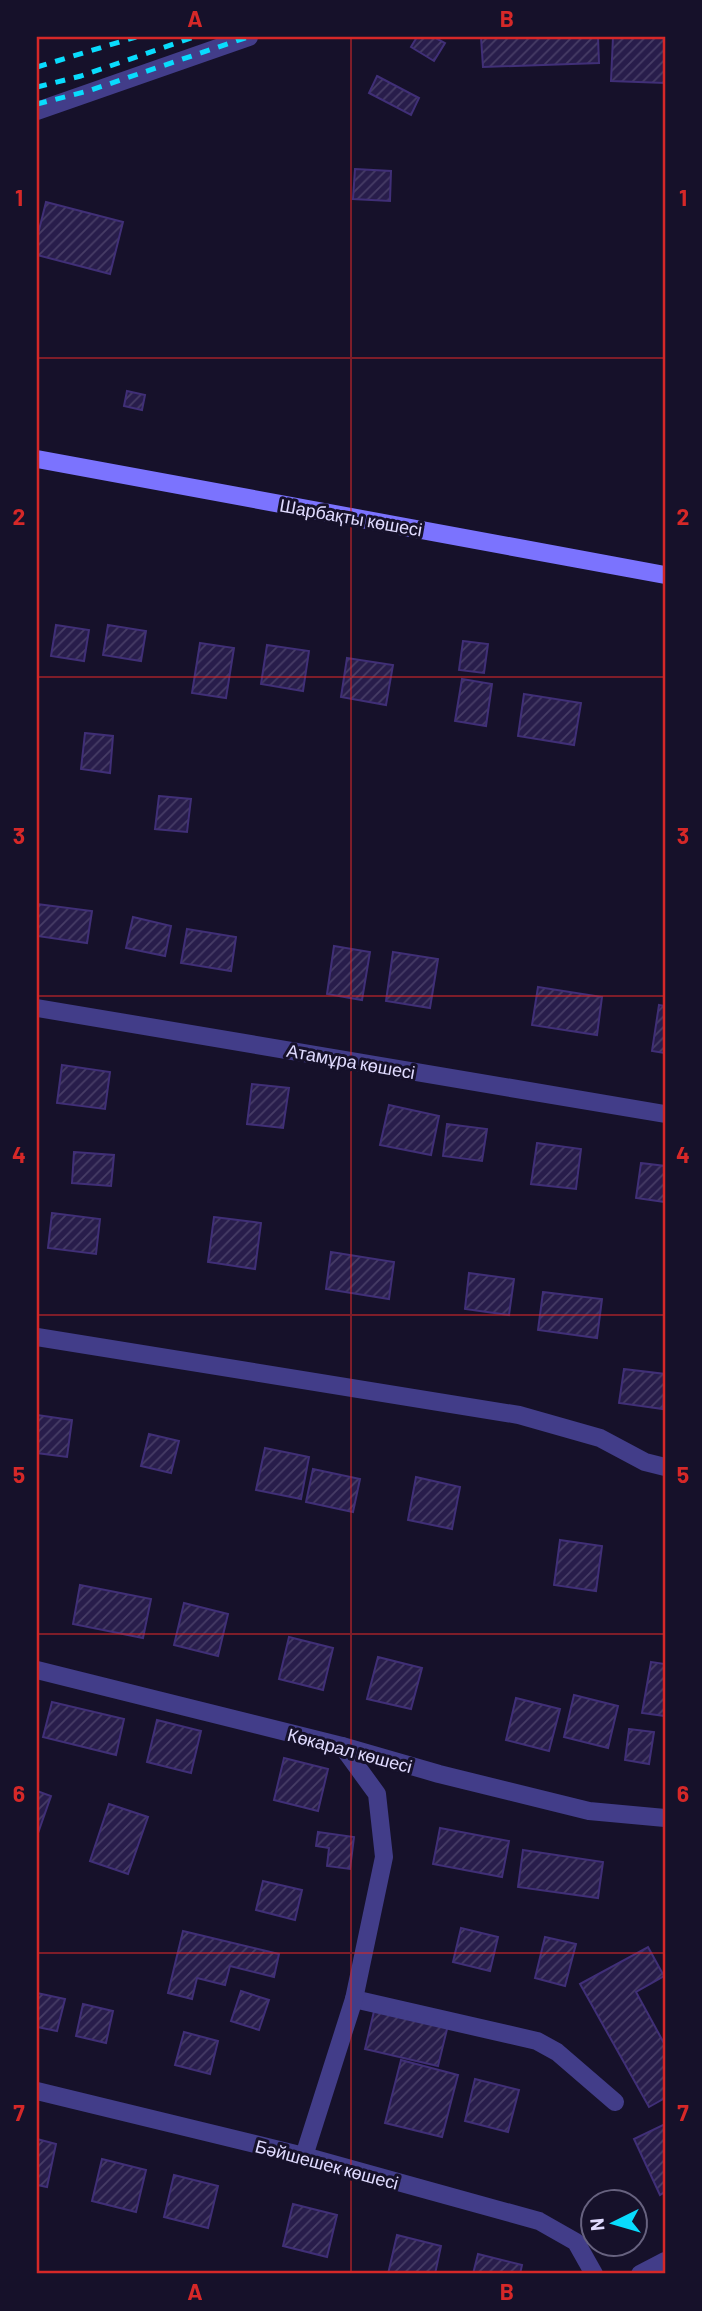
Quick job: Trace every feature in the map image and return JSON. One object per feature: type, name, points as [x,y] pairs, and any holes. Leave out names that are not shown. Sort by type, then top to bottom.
[{"type":"street","points":[[37,111],[249,37]]},
{"type":"street","name":"Шарбақты көшесі","points":[[37,459],[665,575]]},
{"type":"street","name":"Атамұра көшесі","points":[[37,1008],[665,1114]]},
{"type":"street","points":[[37,1337],[519,1415],[600,1438],[645,1462],[665,1467]]},
{"type":"street","name":"Көкарал көшесі","points":[[37,1670],[589,1811],[665,1818]]},
{"type":"street","points":[[303,2156],[354,1999],[384,1857],[377,1794],[342,1746]]},
{"type":"street","points":[[354,1999],[537,2041],[557,2052],[615,2102]]},
{"type":"street","name":"Бәйшешек көшесі","points":[[37,2091],[303,2156],[539,2221],[576,2242],[594,2274]]},
{"type":"street","points":[[640,2274],[665,2261]]},
{"type":"building","points":[[417,37],[434,37],[445,43],[434,61],[411,47]]},
{"type":"building","points":[[481,37],[598,37],[599,63],[483,67]]},
{"type":"building","points":[[613,37],[665,37],[665,83],[611,81]]},
{"type":"building","points":[[377,76],[419,98],[411,115],[369,93]]},
{"type":"building","points":[[355,169],[391,171],[390,201],[353,199]]},
{"type":"building","points":[[46,202],[123,222],[110,274],[37,255],[37,238]]},
{"type":"building","points":[[127,391],[145,395],[142,410],[124,406]]},
{"type":"building","points":[[56,625],[89,630],[84,661],[51,656]]},
{"type":"building","points":[[108,625],[146,631],[141,661],[103,655]]},
{"type":"building","points":[[463,641],[488,644],[484,673],[459,670]]},
{"type":"building","points":[[200,643],[234,648],[226,698],[192,693]]},
{"type":"building","points":[[267,645],[309,651],[303,691],[261,684]]},
{"type":"building","points":[[347,658],[393,665],[386,705],[341,697]]},
{"type":"building","points":[[462,679],[492,684],[486,726],[455,721]]},
{"type":"building","points":[[524,694],[581,703],[574,745],[518,736]]},
{"type":"building","points":[[85,733],[113,736],[110,773],[81,769]]},
{"type":"building","points":[[159,796],[191,799],[187,832],[155,829]]},
{"type":"building","points":[[37,904],[92,911],[87,943],[37,936]]},
{"type":"building","points":[[133,917],[171,926],[165,956],[126,948]]},
{"type":"building","points":[[187,929],[236,937],[231,971],[181,963]]},
{"type":"building","points":[[334,946],[370,952],[362,1000],[327,994]]},
{"type":"building","points":[[393,952],[438,959],[430,1008],[386,1001]]},
{"type":"building","points":[[538,987],[602,997],[597,1035],[532,1025]]},
{"type":"building","points":[[659,1005],[665,1006],[665,1053],[652,1051]]},
{"type":"building","points":[[62,1065],[110,1072],[105,1109],[57,1103]]},
{"type":"building","points":[[252,1084],[289,1088],[283,1128],[247,1124]]},
{"type":"building","points":[[389,1105],[439,1116],[431,1155],[380,1145]]},
{"type":"building","points":[[447,1124],[487,1129],[482,1161],[443,1156]]},
{"type":"building","points":[[537,1143],[581,1149],[576,1189],[531,1184]]},
{"type":"building","points":[[74,1152],[114,1155],[111,1186],[72,1183]]},
{"type":"building","points":[[641,1163],[665,1166],[665,1202],[636,1198]]},
{"type":"building","points":[[52,1213],[100,1219],[96,1254],[48,1248]]},
{"type":"building","points":[[214,1217],[261,1223],[255,1269],[208,1262]]},
{"type":"building","points":[[331,1252],[394,1262],[389,1299],[326,1289]]},
{"type":"building","points":[[469,1273],[514,1279],[509,1315],[465,1309]]},
{"type":"building","points":[[543,1292],[602,1299],[597,1338],[538,1330]]},
{"type":"building","points":[[624,1369],[665,1374],[663,1409],[619,1403]]},
{"type":"building","points":[[37,1415],[72,1420],[67,1457],[37,1453]]},
{"type":"building","points":[[149,1434],[179,1441],[171,1473],[141,1466]]},
{"type":"building","points":[[265,1448],[309,1457],[301,1499],[256,1490]]},
{"type":"building","points":[[313,1469],[360,1479],[353,1512],[306,1502]]},
{"type":"building","points":[[416,1477],[460,1487],[452,1529],[408,1520]]},
{"type":"building","points":[[560,1540],[602,1546],[596,1591],[554,1585]]},
{"type":"building","points":[[80,1585],[151,1599],[143,1638],[73,1624]]},
{"type":"building","points":[[184,1603],[228,1614],[218,1656],[174,1645]]},
{"type":"building","points":[[289,1637],[333,1648],[323,1690],[279,1679]]},
{"type":"building","points":[[378,1657],[422,1668],[411,1709],[367,1699]]},
{"type":"building","points":[[651,1662],[665,1664],[665,1716],[642,1713]]},
{"type":"building","points":[[574,1695],[618,1706],[608,1748],[564,1737]]},
{"type":"building","points":[[516,1698],[560,1709],[549,1751],[506,1740]]},
{"type":"building","points":[[52,1702],[124,1719],[116,1755],[43,1737]]},
{"type":"building","points":[[157,1720],[201,1731],[191,1773],[147,1762]]},
{"type":"building","points":[[629,1729],[654,1732],[649,1764],[625,1760]]},
{"type":"building","points":[[284,1758],[328,1769],[318,1811],[274,1800]]},
{"type":"building","points":[[37,1791],[51,1796],[37,1836]]},
{"type":"building","points":[[109,1804],[148,1817],[128,1874],[90,1861]]},
{"type":"building","points":[[440,1828],[509,1841],[502,1877],[433,1864]]},
{"type":"building","points":[[318,1832],[354,1837],[350,1869],[327,1866],[329,1848],[316,1846]]},
{"type":"building","points":[[523,1850],[603,1862],[598,1898],[518,1887]]},
{"type":"building","points":[[263,1881],[302,1890],[295,1920],[256,1910]]},
{"type":"building","points":[[461,1928],[498,1937],[490,1971],[453,1962]]},
{"type":"building","points":[[183,1931],[279,1954],[274,1977],[230,1966],[225,1985],[197,1978],[192,1999],[168,1993]]},
{"type":"building","points":[[545,1937],[576,1944],[565,1986],[535,1978]]},
{"type":"building","points":[[648,1947],[664,1976],[636,1992],[665,2045],[665,2098],[649,2107],[580,1984]]},
{"type":"building","points":[[241,1991],[269,2000],[259,2030],[231,2021]]},
{"type":"building","points":[[37,1993],[65,1999],[57,2031],[37,2027]]},
{"type":"building","points":[[83,2004],[113,2011],[106,2043],[76,2036]]},
{"type":"building","points":[[375,2007],[448,2025],[438,2066],[365,2049]]},
{"type":"building","points":[[184,2032],[218,2041],[210,2074],[175,2065]]},
{"type":"building","points":[[401,2060],[458,2075],[442,2137],[385,2123]]},
{"type":"building","points":[[475,2079],[519,2090],[508,2132],[465,2121]]},
{"type":"building","points":[[665,2124],[665,2192],[660,2195],[634,2139]]},
{"type":"building","points":[[37,2139],[56,2144],[47,2187],[37,2185]]},
{"type":"building","points":[[102,2159],[146,2170],[136,2212],[92,2201]]},
{"type":"building","points":[[174,2175],[218,2186],[208,2228],[164,2217]]},
{"type":"building","points":[[293,2204],[337,2215],[327,2257],[283,2246]]},
{"type":"building","points":[[397,2235],[441,2246],[435,2274],[388,2274]]},
{"type":"building","points":[[478,2254],[522,2265],[520,2274],[473,2274]]},
{"type":"railway","points":[[37,67],[136,37]]},
{"type":"railway","points":[[37,87],[81,76],[194,37]]},
{"type":"railway","points":[[37,104],[88,91],[248,37]]}]
